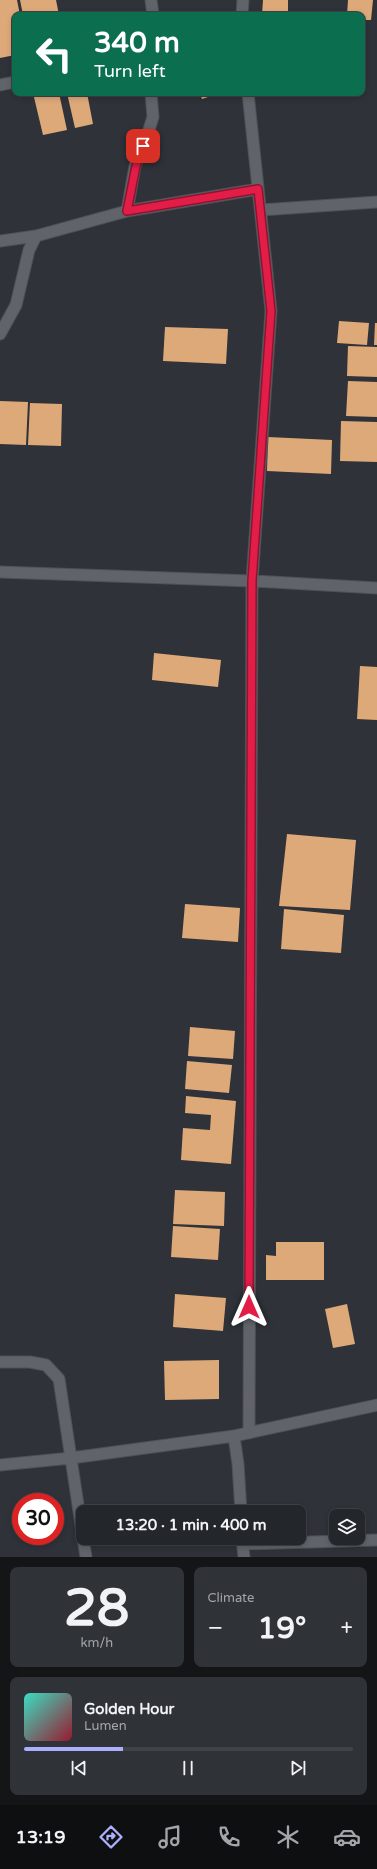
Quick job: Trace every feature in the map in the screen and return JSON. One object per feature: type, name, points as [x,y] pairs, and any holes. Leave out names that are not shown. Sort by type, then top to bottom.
[{"type":"street","points":[[151,0],[153,12]]},
{"type":"street","points":[[242,12],[243,0]]},
{"type":"street","points":[[0,86],[12,83]]},
{"type":"street","points":[[127,211],[136,166],[153,116],[151,96]]},
{"type":"street","points":[[248,96],[271,311],[252,581],[249,1433]]},
{"type":"street","points":[[0,241],[36,236],[127,211],[258,189]]},
{"type":"street","points":[[261,210],[377,202]]},
{"type":"street","points":[[0,334],[16,306],[29,250],[36,236]]},
{"type":"street","points":[[0,572],[252,581],[377,588]]},
{"type":"street","points":[[0,1362],[30,1362],[46,1365],[59,1380],[78,1505]]},
{"type":"street","points":[[0,1465],[71,1458],[234,1436],[377,1405]]},
{"type":"street","points":[[234,1436],[238,1464],[241,1505]]},
{"type":"street","points":[[306,1541],[377,1540]]},
{"type":"street","points":[[84,1545],[86,1557]]},
{"type":"street","points":[[243,1545],[244,1557]]},
{"type":"building","points":[[0,0],[17,0],[19,12],[12,12],[12,56],[0,58]]},
{"type":"building","points":[[20,0],[56,0],[58,12],[22,12]]},
{"type":"building","points":[[263,0],[288,0],[288,12],[262,12]]},
{"type":"building","points":[[348,0],[373,0],[371,20],[365,20],[365,12],[347,12]]},
{"type":"building","points":[[34,96],[60,96],[67,130],[43,135]]},
{"type":"building","points":[[68,96],[88,96],[93,124],[75,128]]},
{"type":"building","points":[[201,96],[211,96],[202,99]]},
{"type":"building","points":[[339,321],[369,323],[367,345],[337,343]]},
{"type":"building","points":[[375,323],[377,323],[377,345],[374,345]]},
{"type":"building","points":[[165,327],[228,329],[226,364],[163,361]]},
{"type":"building","points":[[348,346],[377,347],[377,377],[347,376]]},
{"type":"building","points":[[348,381],[377,382],[377,417],[346,416]]},
{"type":"building","points":[[0,401],[28,402],[26,445],[0,444]]},
{"type":"building","points":[[30,403],[62,404],[61,446],[28,445]]},
{"type":"building","points":[[341,421],[377,422],[377,462],[340,461]]},
{"type":"building","points":[[268,437],[332,440],[331,474],[267,471]]},
{"type":"building","points":[[154,653],[221,660],[218,687],[152,680]]},
{"type":"building","points":[[360,666],[377,667],[377,720],[357,719]]},
{"type":"building","points":[[287,834],[356,840],[350,910],[279,906]]},
{"type":"building","points":[[185,904],[240,908],[238,942],[182,938]]},
{"type":"building","points":[[284,909],[344,915],[341,953],[281,949]]},
{"type":"building","points":[[190,1027],[235,1031],[233,1059],[188,1056]]},
{"type":"building","points":[[187,1061],[232,1065],[229,1093],[185,1089]]},
{"type":"building","points":[[186,1096],[236,1101],[231,1164],[181,1160],[183,1128],[210,1130],[211,1115],[185,1113]]},
{"type":"building","points":[[175,1190],[225,1192],[224,1226],[173,1224]]},
{"type":"building","points":[[173,1226],[220,1229],[218,1260],[171,1257]]},
{"type":"building","points":[[276,1242],[324,1242],[324,1280],[266,1280],[266,1255],[276,1256]]},
{"type":"building","points":[[175,1294],[226,1298],[223,1331],[173,1327]]},
{"type":"building","points":[[347,1304],[355,1344],[333,1348],[325,1309]]},
{"type":"building","points":[[219,1360],[219,1399],[165,1400],[164,1361]]},
{"type":"route","points":[[143,146],[136,166],[127,211],[258,189],[271,311],[252,581],[249,1307]]}]
